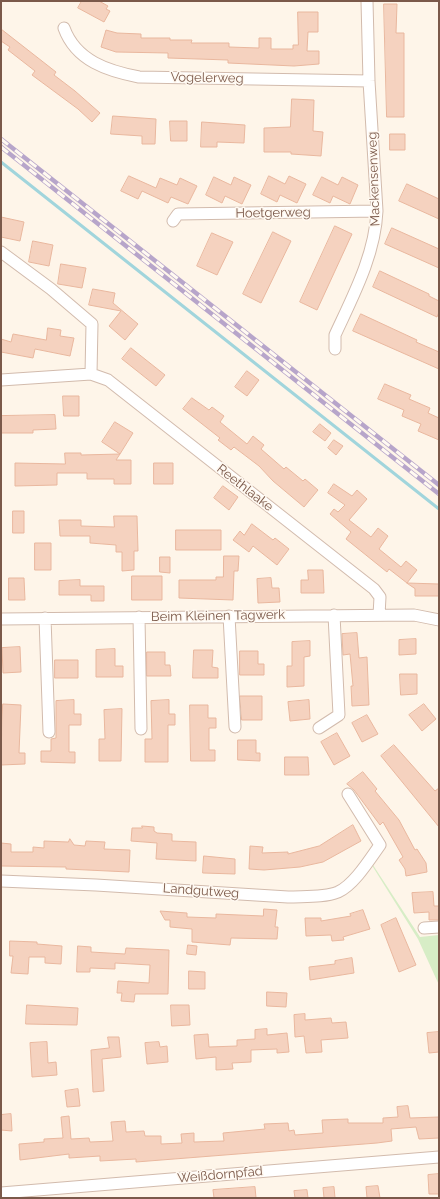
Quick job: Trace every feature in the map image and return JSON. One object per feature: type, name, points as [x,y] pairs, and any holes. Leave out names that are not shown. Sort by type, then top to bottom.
[{"type":"street","name":"Mackensenweg","points":[[335,349],[334,335],[370,253],[376,229],[377,211],[369,80],[367,1]]},
{"type":"street","name":"Vogelerweg","points":[[64,28],[78,51],[96,64],[116,72],[139,77],[369,80]]},
{"type":"street","name":"Hoetgerweg","points":[[173,221],[178,214],[377,211]]},
{"type":"street","points":[[1,252],[51,289],[92,324],[91,374],[1,380]]},
{"type":"street","name":"Reethlaake","points":[[91,374],[108,380],[374,589],[380,596],[379,615]]},
{"type":"street","points":[[319,728],[339,715],[334,615]]},
{"type":"street","name":"Beim Kleinen Tagwerk","points":[[1,619],[414,615],[437,619]]},
{"type":"street","points":[[229,616],[235,727]]},
{"type":"street","points":[[139,617],[141,729]]},
{"type":"street","points":[[45,618],[49,732]]},
{"type":"street","name":"Landgutweg","points":[[1,881],[309,896],[338,892],[348,885],[380,845],[348,794]]},
{"type":"street","points":[[424,928],[439,927]]},
{"type":"street","name":"Weißdornpfad","points":[[1,1193],[439,1158]]},
{"type":"green space","points":[[373,865],[420,937],[439,935],[439,985],[418,939]]},
{"type":"building","points":[[82,1],[99,1],[108,6],[106,9],[110,11],[104,22],[78,8]]},
{"type":"building","points":[[384,4],[397,4],[396,33],[404,33],[404,117],[387,117]]},
{"type":"building","points":[[298,12],[318,12],[318,32],[308,32],[307,51],[319,51],[319,64],[294,66],[228,63],[228,60],[168,58],[168,53],[116,52],[101,47],[106,30],[117,33],[141,34],[141,38],[192,40],[191,43],[229,43],[229,47],[259,48],[259,38],[271,38],[271,49],[293,49],[293,45],[298,45]]},
{"type":"building","points":[[1,29],[56,72],[54,75],[100,113],[92,122],[78,109],[32,75],[35,71],[8,50],[10,47],[1,41]]},
{"type":"building","points":[[292,99],[314,100],[313,131],[323,132],[321,156],[291,154],[291,152],[264,152],[264,128],[290,127]]},
{"type":"building","points":[[113,116],[156,119],[155,144],[142,144],[142,136],[111,134]]},
{"type":"building","points":[[170,121],[187,121],[187,141],[171,141]]},
{"type":"building","points":[[202,122],[245,125],[244,143],[217,142],[217,147],[201,147]]},
{"type":"building","points":[[390,134],[405,134],[405,150],[390,150]]},
{"type":"building","points":[[129,176],[156,188],[160,178],[177,185],[180,178],[197,186],[188,204],[171,197],[168,203],[142,191],[138,199],[121,191]]},
{"type":"building","points":[[269,176],[285,184],[289,176],[306,184],[297,203],[280,195],[277,202],[261,194]]},
{"type":"building","points":[[214,177],[231,185],[234,177],[251,185],[242,204],[225,196],[222,203],[206,195]]},
{"type":"building","points":[[322,177],[338,185],[342,177],[358,185],[350,204],[333,196],[330,203],[313,195]]},
{"type":"building","points":[[407,184],[439,199],[439,219],[399,201]]},
{"type":"building","points":[[1,217],[24,222],[20,241],[1,237]]},
{"type":"building","points":[[335,226],[352,234],[317,310],[300,302]]},
{"type":"building","points":[[392,228],[439,249],[439,268],[385,244]]},
{"type":"building","points":[[273,232],[291,241],[261,303],[243,294]]},
{"type":"building","points":[[212,233],[233,242],[217,275],[197,266]]},
{"type":"building","points":[[33,241],[53,245],[49,266],[29,262]]},
{"type":"building","points":[[61,264],[86,268],[82,288],[58,284]]},
{"type":"building","points":[[380,271],[429,294],[429,296],[439,301],[439,312],[437,317],[373,287]]},
{"type":"building","points":[[93,289],[115,293],[113,303],[138,324],[125,340],[109,326],[121,311],[89,305]]},
{"type":"building","points":[[361,314],[439,352],[439,369],[353,331]]},
{"type":"building","points":[[48,328],[61,330],[60,336],[74,338],[70,356],[35,349],[33,358],[1,352],[1,339],[11,342],[13,334],[46,340]]},
{"type":"building","points":[[131,348],[165,375],[156,386],[122,359]]},
{"type":"building","points":[[247,371],[259,380],[247,396],[235,387]]},
{"type":"building","points":[[385,384],[411,395],[409,399],[430,408],[428,413],[439,418],[439,440],[418,431],[421,424],[402,416],[404,410],[378,399]]},
{"type":"building","points":[[63,396],[79,396],[79,416],[64,416]]},
{"type":"building","points":[[192,398],[209,410],[212,407],[224,416],[220,422],[247,444],[253,436],[264,445],[261,449],[284,469],[286,467],[303,481],[305,479],[318,490],[304,507],[273,481],[259,466],[234,447],[231,450],[218,440],[220,438],[183,409]]},
{"type":"building","points":[[55,415],[56,429],[33,430],[33,433],[1,433],[1,416]]},
{"type":"building","points":[[115,422],[133,433],[120,454],[102,442]]},
{"type":"building","points":[[320,424],[331,433],[325,441],[313,432]]},
{"type":"building","points":[[334,440],[343,446],[336,455],[328,448]]},
{"type":"building","points":[[65,453],[81,453],[81,455],[120,454],[116,460],[131,460],[131,484],[114,484],[114,479],[87,479],[87,473],[57,473],[57,485],[15,486],[15,463],[65,464]]},
{"type":"building","points":[[154,463],[173,463],[173,484],[154,484]]},
{"type":"building","points":[[334,484],[352,496],[357,490],[367,499],[349,520],[371,537],[378,528],[388,536],[379,549],[401,567],[406,561],[417,570],[407,583],[389,569],[387,572],[346,539],[351,532],[330,514],[334,509],[338,512],[345,505],[328,493]]},
{"type":"building","points":[[223,486],[238,497],[229,510],[214,498]]},
{"type":"building","points":[[13,511],[24,511],[24,533],[13,533]]},
{"type":"building","points":[[114,516],[137,516],[138,551],[134,551],[134,570],[122,571],[122,552],[116,552],[116,545],[90,543],[90,536],[60,536],[59,520],[81,520],[81,526],[114,527]]},
{"type":"building","points":[[252,524],[273,540],[275,538],[289,549],[277,565],[253,546],[249,552],[233,540],[240,531],[244,535]]},
{"type":"building","points":[[176,530],[221,530],[221,550],[176,550]]},
{"type":"building","points":[[35,543],[51,543],[51,570],[35,570]]},
{"type":"building","points":[[224,556],[239,556],[238,571],[234,571],[233,600],[179,598],[179,580],[216,580],[216,577],[223,577]]},
{"type":"building","points":[[160,557],[170,557],[170,573],[160,572]]},
{"type":"building","points":[[308,570],[323,570],[324,593],[301,593],[301,580],[308,580]]},
{"type":"building","points":[[132,576],[162,576],[162,600],[132,600]]},
{"type":"building","points":[[9,578],[24,578],[25,600],[9,600]]},
{"type":"building","points":[[271,578],[272,588],[279,588],[280,602],[258,603],[257,579]]},
{"type":"building","points":[[80,580],[80,586],[104,586],[104,601],[91,601],[91,595],[59,595],[59,581]]},
{"type":"building","points":[[407,583],[439,584],[439,596],[415,596],[415,589]]},
{"type":"building","points":[[357,633],[359,658],[367,657],[369,705],[352,706],[351,686],[353,686],[350,654],[343,655],[342,634]]},
{"type":"building","points":[[416,639],[416,654],[399,655],[399,640]]},
{"type":"building","points":[[310,641],[310,656],[304,657],[304,686],[287,687],[287,666],[292,666],[292,642]]},
{"type":"building","points":[[20,647],[21,672],[3,673],[2,648]]},
{"type":"building","points":[[115,649],[115,666],[123,666],[123,677],[96,677],[96,650]]},
{"type":"building","points":[[194,650],[213,650],[212,667],[218,668],[218,678],[193,678]]},
{"type":"building","points":[[240,651],[258,651],[258,664],[264,664],[264,675],[240,675]]},
{"type":"building","points":[[147,652],[165,652],[165,665],[170,665],[171,676],[147,676]]},
{"type":"building","points":[[55,660],[78,660],[78,678],[55,678]]},
{"type":"building","points":[[400,674],[417,674],[417,694],[401,695]]},
{"type":"building","points":[[240,696],[262,696],[262,720],[242,720]]},
{"type":"building","points":[[74,700],[74,714],[81,714],[81,725],[69,725],[69,752],[75,752],[75,763],[41,762],[41,751],[51,751],[51,739],[56,738],[56,701]]},
{"type":"building","points":[[169,700],[169,714],[175,714],[175,725],[168,725],[168,762],[145,762],[145,739],[152,739],[151,701]]},
{"type":"building","points":[[309,700],[310,719],[290,721],[288,702]]},
{"type":"building","points":[[3,704],[21,705],[19,753],[25,753],[25,764],[1,765]]},
{"type":"building","points":[[424,704],[436,719],[422,731],[409,715]]},
{"type":"building","points":[[190,705],[208,705],[208,718],[216,718],[216,728],[209,728],[209,750],[215,750],[215,761],[191,761]]},
{"type":"building","points":[[122,709],[121,761],[99,761],[99,739],[105,739],[104,710]]},
{"type":"building","points":[[367,715],[378,734],[362,742],[352,723]]},
{"type":"building","points":[[337,733],[350,756],[334,765],[321,742]]},
{"type":"building","points":[[238,740],[256,740],[256,753],[260,753],[260,761],[238,760]]},
{"type":"building","points":[[394,745],[435,791],[439,788],[439,827],[381,756]]},
{"type":"building","points":[[285,757],[308,757],[309,775],[285,775]]},
{"type":"building","points":[[363,772],[377,789],[375,791],[399,820],[415,850],[417,849],[426,863],[427,872],[406,876],[405,869],[399,860],[403,857],[383,822],[380,825],[354,790],[347,784]]},
{"type":"building","points":[[353,825],[361,841],[323,862],[300,867],[264,870],[249,869],[250,846],[263,847],[262,853],[288,852],[288,854],[319,846]]},
{"type":"building","points":[[142,826],[154,827],[154,831],[157,833],[172,834],[172,841],[196,842],[196,861],[156,859],[157,843],[131,841],[132,828],[142,828]]},
{"type":"building","points":[[70,839],[74,845],[85,846],[86,841],[105,842],[104,849],[130,850],[129,872],[66,869],[66,867],[1,866],[1,843],[11,844],[11,852],[33,852],[33,847],[44,848],[44,841],[68,842]]},
{"type":"building","points":[[204,856],[235,859],[235,874],[203,873]]},
{"type":"building","points":[[433,892],[434,906],[439,906],[439,920],[429,920],[429,912],[414,913],[412,893]]},
{"type":"building","points":[[264,909],[277,910],[275,927],[278,927],[277,939],[231,938],[230,945],[192,942],[192,929],[170,927],[170,920],[165,920],[160,911],[187,913],[187,917],[216,918],[216,914],[263,916]]},
{"type":"building","points":[[363,910],[370,929],[343,937],[344,940],[332,941],[331,935],[306,936],[305,918],[321,918],[321,921],[351,916],[350,914]]},
{"type":"building","points":[[396,918],[416,965],[399,972],[381,925]]},
{"type":"building","points":[[10,941],[37,942],[37,944],[62,946],[61,964],[45,963],[45,957],[29,957],[28,974],[11,973],[13,956],[10,956]]},
{"type":"building","points":[[188,945],[197,946],[196,955],[187,954]]},
{"type":"building","points":[[78,946],[91,947],[91,952],[125,954],[126,948],[169,950],[168,994],[135,994],[134,1002],[121,1001],[122,993],[117,993],[118,981],[149,983],[150,965],[115,963],[115,969],[90,968],[90,972],[77,972]]},
{"type":"building","points":[[352,958],[354,973],[310,980],[309,967],[335,964],[335,961]]},
{"type":"building","points":[[189,971],[205,972],[205,989],[189,989]]},
{"type":"building","points":[[267,992],[287,993],[286,1007],[267,1006]]},
{"type":"building","points":[[27,1005],[78,1008],[77,1025],[26,1024]]},
{"type":"building","points":[[171,1005],[189,1005],[190,1025],[172,1026]]},
{"type":"building","points":[[305,1014],[305,1020],[331,1018],[332,1023],[346,1022],[348,1038],[321,1040],[322,1052],[306,1053],[304,1036],[295,1037],[294,1015]]},
{"type":"building","points":[[267,1029],[267,1035],[287,1033],[289,1052],[277,1053],[277,1049],[251,1050],[251,1062],[232,1063],[233,1069],[216,1070],[216,1057],[196,1059],[194,1035],[208,1034],[209,1047],[237,1046],[237,1040],[255,1039],[255,1030]]},
{"type":"building","points":[[439,1032],[439,1052],[429,1053],[427,1033]]},
{"type":"building","points":[[108,1037],[119,1037],[121,1057],[102,1059],[104,1091],[93,1092],[91,1050],[109,1048]]},
{"type":"building","points":[[47,1042],[48,1063],[56,1062],[57,1075],[32,1077],[30,1043]]},
{"type":"building","points":[[159,1042],[160,1047],[167,1046],[168,1062],[147,1064],[145,1043]]},
{"type":"building","points":[[78,1089],[80,1106],[67,1107],[65,1091]]},
{"type":"building","points":[[408,1106],[410,1118],[439,1117],[439,1138],[419,1139],[416,1127],[391,1129],[392,1141],[377,1143],[136,1162],[136,1159],[100,1161],[100,1156],[69,1158],[69,1154],[20,1160],[19,1144],[44,1142],[44,1139],[63,1138],[61,1117],[69,1116],[71,1139],[89,1138],[90,1142],[113,1141],[111,1122],[125,1121],[126,1132],[144,1131],[145,1136],[161,1136],[161,1144],[182,1143],[181,1134],[194,1133],[194,1142],[224,1141],[223,1133],[265,1129],[264,1124],[288,1123],[289,1131],[294,1130],[295,1135],[323,1133],[322,1120],[348,1119],[348,1123],[383,1123],[383,1118],[398,1117],[397,1107]]},
{"type":"building","points":[[11,1114],[12,1131],[1,1130],[1,1115]]},
{"type":"building","points":[[439,1174],[439,1194],[429,1194],[428,1175]]},
{"type":"building","points":[[378,1186],[380,1198],[367,1198],[366,1187]]},
{"type":"building","points":[[255,1187],[256,1198],[214,1198],[213,1190]]},
{"type":"building","points":[[334,1187],[335,1198],[324,1198],[323,1188]]},
{"type":"building","points":[[307,1190],[308,1198],[295,1198],[294,1191]]},
{"type":"waterway","points":[[1,162],[439,509]]},
{"type":"railway","points":[[1,139],[439,485]]},
{"type":"railway","points":[[1,147],[439,494]]}]
